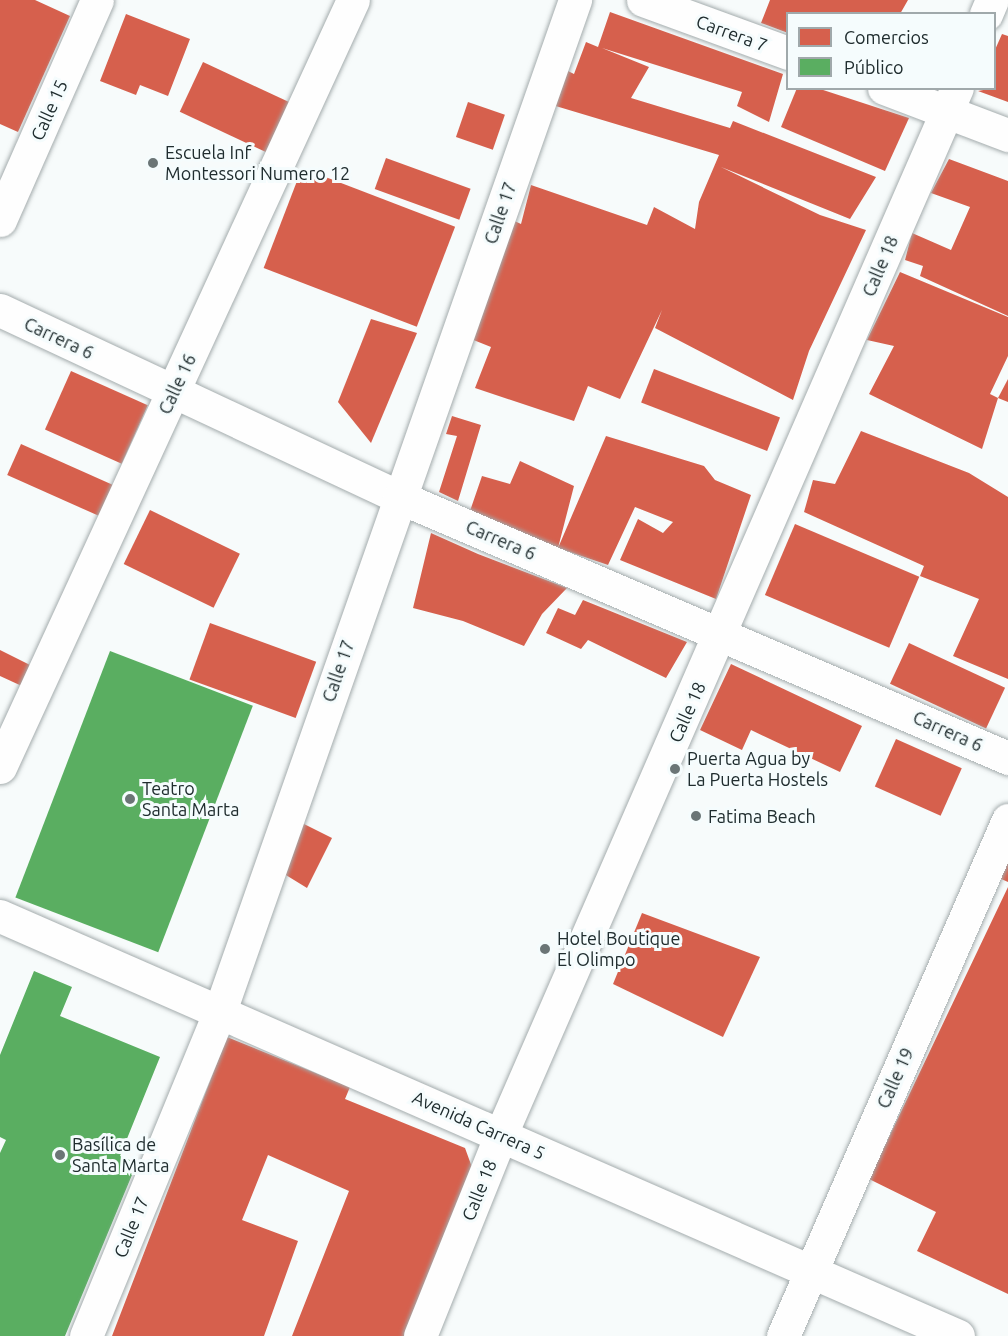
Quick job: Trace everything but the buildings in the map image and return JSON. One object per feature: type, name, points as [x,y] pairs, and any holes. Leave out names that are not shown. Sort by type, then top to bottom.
[{"type":"street","name":"Calle 15","points":[[0,220],[97,0]]},
{"type":"street","name":"Calle 16","points":[[0,767],[353,0]]},
{"type":"street","name":"Calle 17","points":[[86,1336],[220,1011],[574,0]]},
{"type":"street","name":"Carrera 7","points":[[644,0],[786,52]]},
{"type":"street","points":[[895,90],[952,100],[1008,135]]},
{"type":"street","name":"Calle 18","points":[[420,1336],[501,1134],[722,632],[952,100]]},
{"type":"street","name":"Carrera 6","points":[[0,310],[399,497],[722,632],[1008,758]]},
{"type":"street","name":"Calle 19","points":[[783,1336],[1008,820]]},
{"type":"street","name":"Avenida Carrera 5","points":[[0,916],[958,1336]]},
{"type":"place","name":"Escuela Inf Montessori Numero 12","points":[[153,163]]},
{"type":"place","name":"Puerta Agua by La Puerta Hostels","points":[[675,769]]},
{"type":"place","name":"Teatro Santa Marta","points":[[130,799]]},
{"type":"place","name":"Fatima Beach","points":[[696,816]]},
{"type":"place","name":"Hotel Boutique El Olimpo","points":[[545,949]]},
{"type":"place","name":"Basílica de Santa Marta","points":[[60,1155]]}]
